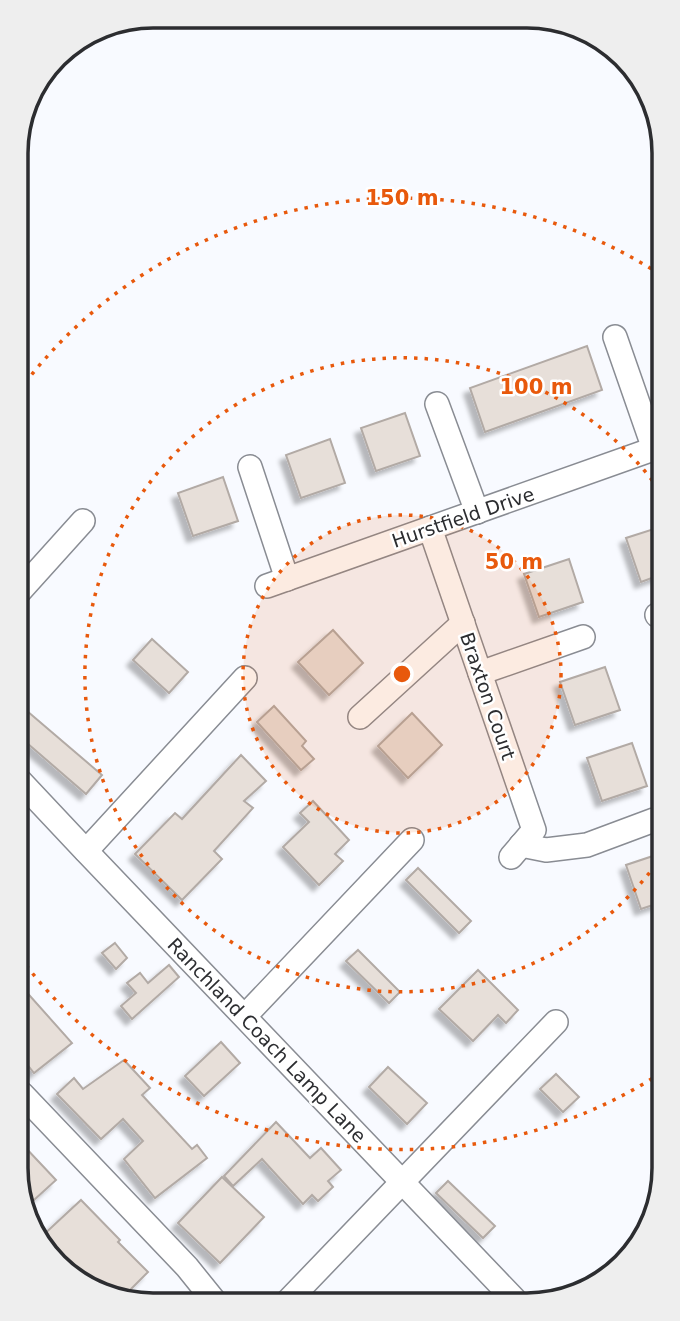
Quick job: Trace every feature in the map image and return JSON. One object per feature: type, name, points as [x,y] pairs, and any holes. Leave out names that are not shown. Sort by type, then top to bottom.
[{"type":"street","points":[[615,337],[652,435]]},
{"type":"street","points":[[438,404],[477,512]]},
{"type":"street","name":"Hurstfield Drive","points":[[250,467],[277,582],[652,450]]},
{"type":"street","points":[[28,582],[83,521]]},
{"type":"street","name":"Braxton Court","points":[[430,528],[534,830],[516,851],[587,845],[652,821]]},
{"type":"street","points":[[360,717],[463,623]]},
{"type":"street","points":[[480,673],[583,637]]},
{"type":"street","points":[[86,851],[245,678]]},
{"type":"street","name":"Ranchland Coach Lamp Lane","points":[[28,789],[508,1293]]},
{"type":"street","points":[[245,1016],[412,840]]},
{"type":"street","points":[[296,1293],[556,1022]]},
{"type":"street","points":[[28,1100],[187,1267],[208,1293]]},
{"type":"building","points":[[587,346],[602,390],[485,432],[470,388]]},
{"type":"building","points":[[405,413],[420,456],[376,471],[361,428]]},
{"type":"building","points":[[330,439],[345,483],[301,498],[286,455]]},
{"type":"building","points":[[223,477],[238,521],[193,536],[178,493]]},
{"type":"building","points":[[652,530],[652,578],[641,582],[626,538]]},
{"type":"building","points":[[569,559],[583,602],[539,617],[524,574]]},
{"type":"building","points":[[333,630],[363,663],[329,695],[298,662]]},
{"type":"building","points":[[152,639],[188,672],[169,693],[133,660]]},
{"type":"building","points":[[605,667],[620,710],[575,725],[560,682]]},
{"type":"building","points":[[274,706],[306,741],[302,746],[314,759],[301,770],[257,722]]},
{"type":"building","points":[[28,712],[102,775],[86,794],[28,744]]},
{"type":"building","points":[[412,713],[442,745],[408,778],[378,746]]},
{"type":"building","points":[[632,743],[647,786],[602,801],[587,758]]},
{"type":"building","points":[[241,755],[266,781],[244,801],[253,808],[214,851],[222,859],[182,900],[135,854],[175,813],[182,819]]},
{"type":"building","points":[[313,801],[349,840],[335,854],[343,861],[319,885],[283,847],[309,822],[300,813]]},
{"type":"building","points":[[652,856],[652,905],[641,909],[626,865]]},
{"type":"building","points":[[418,868],[471,921],[459,933],[406,880]]},
{"type":"building","points":[[115,943],[127,958],[116,969],[102,953]]},
{"type":"building","points":[[358,950],[400,992],[389,1003],[346,961]]},
{"type":"building","points":[[169,965],[179,977],[132,1019],[121,1006],[136,993],[127,983],[140,973],[148,983]]},
{"type":"building","points":[[478,970],[518,1010],[506,1023],[498,1015],[473,1041],[439,1009]]},
{"type":"building","points":[[28,994],[72,1043],[34,1073],[28,1066]]},
{"type":"building","points":[[221,1042],[240,1063],[204,1096],[185,1076]]},
{"type":"building","points":[[124,1060],[150,1088],[142,1095],[192,1149],[197,1145],[207,1158],[155,1198],[124,1159],[143,1141],[123,1119],[101,1139],[57,1094],[74,1078],[83,1089]]},
{"type":"building","points":[[388,1067],[427,1103],[407,1124],[369,1087]]},
{"type":"building","points":[[556,1074],[579,1097],[563,1112],[540,1089]]},
{"type":"building","points":[[276,1122],[310,1158],[321,1148],[341,1170],[328,1181],[333,1187],[318,1201],[312,1195],[303,1204],[262,1159],[233,1186],[224,1176]]},
{"type":"building","points":[[28,1150],[56,1180],[33,1201],[28,1176]]},
{"type":"building","points":[[222,1177],[264,1217],[220,1263],[178,1223]]},
{"type":"building","points":[[448,1181],[495,1226],[483,1238],[436,1193]]},
{"type":"building","points":[[81,1200],[148,1272],[129,1291],[120,1289],[83,1272],[59,1250],[46,1232]]}]
